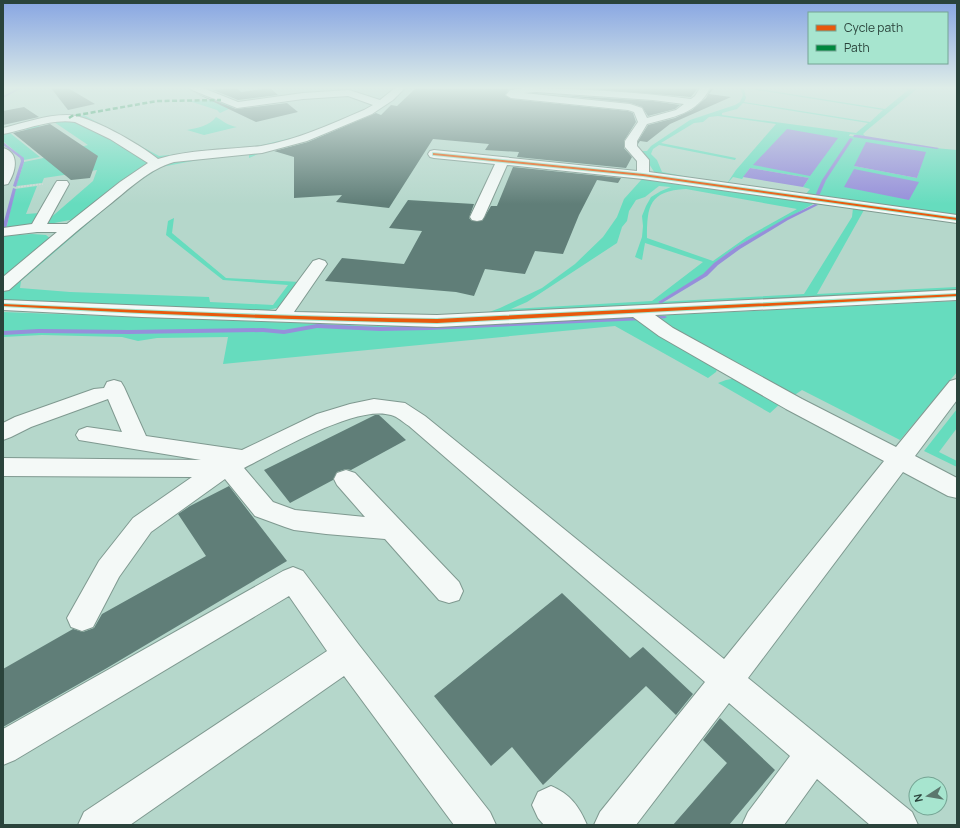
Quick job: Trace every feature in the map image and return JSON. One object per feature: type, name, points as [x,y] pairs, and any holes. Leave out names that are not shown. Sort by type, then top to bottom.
[{"type":"street","points":[[3,131],[23,127]]},
{"type":"street","points":[[94,127],[150,157],[156,163]]},
{"type":"street","points":[[3,286],[71,228],[125,185],[156,163],[173,158],[262,149],[292,142],[331,127]]},
{"type":"street","points":[[640,127],[631,142],[631,147],[643,160],[643,175]]},
{"type":"street","points":[[3,152],[9,160],[9,170],[3,181]]},
{"type":"street","points":[[434,154],[643,175],[957,218]]},
{"type":"street","points":[[477,217],[503,161]]},
{"type":"street","points":[[37,228],[62,184]]},
{"type":"street","points":[[3,232],[37,228],[71,228]]},
{"type":"street","points":[[281,317],[319,264]]},
{"type":"street","points":[[3,305],[120,312],[369,320],[467,320],[820,300],[957,295]]},
{"type":"street","points":[[637,311],[666,332],[781,397],[957,490]]},
{"type":"street","points":[[613,825],[957,386]]},
{"type":"street","points":[[3,432],[23,422],[108,391],[138,442]]},
{"type":"street","points":[[82,618],[109,569],[142,524],[231,465],[325,420],[350,411],[374,406],[397,408],[417,421],[899,825]]},
{"type":"street","points":[[87,435],[138,442],[231,465],[264,509],[294,520],[392,529]]},
{"type":"street","points":[[3,467],[231,465]]},
{"type":"street","points":[[346,479],[448,591]]},
{"type":"street","points":[[3,748],[293,579],[348,655],[476,825]]},
{"type":"street","points":[[97,825],[348,655]]},
{"type":"street","points":[[761,825],[814,754]]},
{"type":"path","points":[[18,187],[40,184],[62,184]]},
{"type":"green space","points":[[39,127],[73,149],[88,145],[61,127],[87,127],[144,158],[147,164],[75,219],[49,224],[46,223],[93,181],[97,170],[44,178],[42,183],[16,186],[24,162],[58,155],[24,128]]},
{"type":"green space","points":[[93,127],[105,127],[159,156],[254,147],[316,132],[268,146],[156,160]]},
{"type":"green space","points":[[199,127],[237,127],[204,135],[187,130]]},
{"type":"green space","points":[[680,127],[688,127],[661,143],[736,158],[735,160],[659,145],[653,149],[651,154],[657,160],[662,172],[704,180],[656,175],[641,151],[647,151],[651,146]]},
{"type":"green space","points":[[774,127],[809,127],[856,133],[864,127],[871,127],[863,134],[865,136],[850,134],[849,136],[924,147],[957,150],[957,215],[805,195],[810,189],[803,187],[809,178],[750,168],[742,179],[733,177],[726,185],[736,170]],"holes":[[[925,152],[917,178],[854,166]]]},
{"type":"green space","points":[[3,133],[10,133],[40,157],[24,160],[3,141]]},
{"type":"green space","points":[[254,153],[258,154],[249,158],[249,154],[214,157],[161,167],[135,184],[107,207],[21,281],[20,288],[70,292],[209,297],[210,302],[273,305],[288,285],[223,280],[166,235],[168,221],[174,218],[172,233],[226,278],[300,282],[280,307],[265,311],[3,300],[3,293],[9,286],[138,179],[171,161]]},
{"type":"green space","points":[[642,179],[845,207],[813,204],[736,247],[715,263],[704,275],[658,302],[804,294],[852,217],[853,208],[864,210],[817,294],[957,287],[957,291],[481,315],[500,308],[542,288],[575,264],[603,237],[617,217],[624,199]],"holes":[[[659,186],[671,187],[651,197],[646,206],[642,216],[642,237],[635,257],[642,260],[645,243],[703,262],[652,301],[511,309],[527,302],[617,243],[622,227],[627,221],[629,211],[636,200],[645,197]],[[686,189],[797,209],[747,237],[713,261],[647,238],[648,217],[653,202],[657,197],[664,193]]]},
{"type":"green space","points":[[37,186],[26,214],[40,213],[34,224],[6,230],[15,189]]},
{"type":"green space","points":[[32,234],[46,235],[51,239],[3,278],[4,236]]},
{"type":"green space","points":[[957,301],[957,372],[900,440],[802,390],[790,398],[650,316]]},
{"type":"green space","points":[[3,312],[377,326],[417,326],[632,316],[639,318],[429,328],[317,326],[292,331],[39,330],[3,332]]},
{"type":"green space","points":[[640,319],[718,367],[716,372],[708,378],[615,326],[223,364],[228,337],[157,338],[138,341],[122,337],[42,335],[3,337],[3,334],[17,332],[284,332],[317,327],[429,329]]},
{"type":"green space","points":[[736,378],[781,403],[770,413],[718,383]]},
{"type":"green space","points":[[957,409],[957,428],[939,452],[957,461],[957,467],[924,451]]},
{"type":"shaded area","points":[[787,129],[838,138],[810,176],[753,165]]},
{"type":"shaded area","points":[[866,142],[926,152],[917,178],[854,166]]},
{"type":"shaded area","points":[[750,168],[809,178],[803,187],[743,177]]},
{"type":"shaded area","points":[[854,169],[919,182],[909,200],[844,187]]},
{"type":"building","points":[[39,127],[54,127],[98,156],[90,178],[71,180],[13,133]]},
{"type":"building","points":[[344,127],[633,127],[624,141],[624,148],[632,157],[626,168],[517,157],[519,152],[485,150],[489,144],[433,139],[389,208],[336,202],[342,195],[294,198],[294,157],[274,151],[308,142]]},
{"type":"building","points":[[647,127],[667,127],[647,142],[640,141],[638,144],[638,141]]},
{"type":"building","points":[[513,167],[621,178],[618,183],[597,180],[579,215],[563,254],[535,251],[525,274],[485,269],[474,296],[456,292],[325,281],[342,258],[404,264],[422,231],[389,228],[408,200],[474,204],[469,218],[472,221],[482,221],[491,206],[497,206]]},
{"type":"building","points":[[375,415],[379,415],[406,440],[351,470],[346,469],[337,472],[333,480],[290,503],[264,470]]},
{"type":"building","points":[[229,486],[287,561],[107,668],[3,727],[3,669],[73,629],[83,632],[94,628],[102,614],[206,556],[178,514],[190,506]]},
{"type":"building","points":[[562,593],[630,658],[643,647],[693,694],[676,715],[646,686],[543,785],[512,747],[491,766],[434,696]]},
{"type":"building","points":[[720,718],[775,770],[729,825],[673,825],[727,763],[703,740]]},
{"type":"waterway","points":[[854,136],[937,148]]},
{"type":"waterway","points":[[817,196],[824,180],[851,139]]},
{"type":"waterway","points":[[3,143],[22,158],[22,161]]},
{"type":"waterway","points":[[15,186],[22,162]]},
{"type":"waterway","points":[[4,229],[14,189]]},
{"type":"waterway","points":[[660,302],[705,275],[716,264],[738,248],[787,219],[816,205]]},
{"type":"waterway","points":[[657,317],[665,317]]},
{"type":"waterway","points":[[3,333],[39,331],[129,332],[263,330],[284,332],[317,326],[380,329],[429,328],[642,319]]},
{"type":"cycle path","points":[[434,154],[643,175],[957,219]]},
{"type":"cycle path","points":[[3,305],[142,312],[437,321],[957,295]]}]
